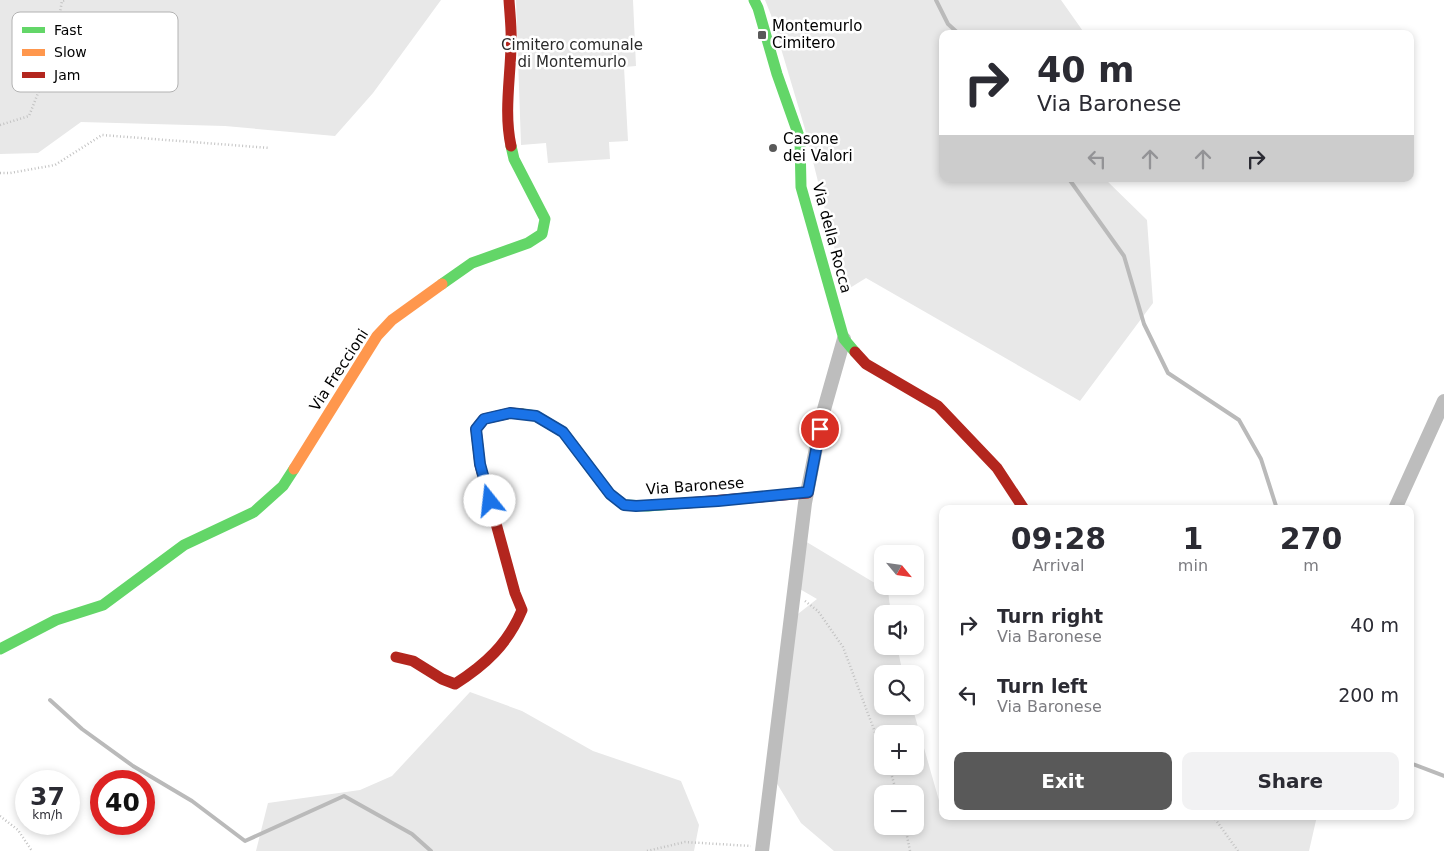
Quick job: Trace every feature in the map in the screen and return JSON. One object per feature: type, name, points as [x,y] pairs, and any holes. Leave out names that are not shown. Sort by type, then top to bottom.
[{"type":"street","name":"Via Freccioni","points":[[0,649],[56,620],[103,605],[184,545],[254,512],[283,486],[377,336],[392,320],[472,263],[528,243],[542,234],[545,219],[527,188],[514,160],[508,130],[507,95],[512,46],[508,0]]},
{"type":"street","name":"Via della Rocca","points":[[754,0],[800,139],[801,187],[844,339]]},
{"type":"street","points":[[762,849],[805,503],[823,414],[844,339]]},
{"type":"street","points":[[844,339],[866,364],[938,406],[997,468],[1021,505]]},
{"type":"street","points":[[1396,505],[1444,401]]},
{"type":"street","name":"Via Baronese","points":[[396,657],[414,661],[442,679],[456,684],[477,670],[499,651],[518,622],[522,610],[515,592],[480,464],[476,429],[484,419],[510,413],[536,416],[563,432],[610,494],[624,505],[648,506],[808,492]]},
{"type":"path","points":[[60,12],[62,1],[66,0]]},
{"type":"path","points":[[0,124],[29,116],[38,92]]},
{"type":"path","points":[[0,173],[55,165],[102,136],[270,148]]},
{"type":"path","points":[[793,592],[818,610],[843,647],[874,730]]},
{"type":"path","points":[[0,816],[18,830],[32,851]]},
{"type":"path","points":[[1216,820],[1238,851]]},
{"type":"path","points":[[907,835],[910,851]]},
{"type":"path","points":[[648,851],[685,842],[762,849]]},
{"type":"green space","points":[[0,0],[441,0],[373,93],[335,136],[225,126],[81,122],[38,153],[0,154]]},
{"type":"green space","name":"Cimitero comunale di Montemurlo","points":[[516,0],[633,0],[636,66],[624,67],[628,141],[609,142],[610,159],[548,163],[546,143],[521,145]]},
{"type":"green space","points":[[765,0],[1061,0],[1082,30],[939,30],[939,182],[1108,182],[1147,220],[1153,303],[1080,401],[866,278],[845,291],[805,129]]},
{"type":"green space","points":[[805,541],[874,583],[874,595],[889,595],[890,605],[874,605],[874,655],[899,655],[901,665],[874,665],[874,715],[915,715],[917,725],[874,725],[874,775],[924,775],[924,748],[939,800],[939,820],[1316,820],[1309,851],[834,851],[801,823],[776,782],[794,617],[817,599],[798,588]]},
{"type":"green space","points":[[470,692],[522,711],[593,751],[681,781],[699,825],[694,851],[256,851],[268,803],[360,790],[392,776]]},
{"type":"waterway","points":[[936,0],[948,24],[955,30]]},
{"type":"waterway","points":[[1071,182],[1124,256],[1144,324],[1168,373],[1239,420],[1261,459],[1276,505]]},
{"type":"waterway","points":[[50,700],[82,729],[133,766],[192,801],[245,841],[344,796],[412,834],[431,851]]},
{"type":"waterway","points":[[1414,765],[1444,776]]},
{"type":"traffic: fast","points":[[754,0],[800,139],[801,187],[844,339],[855,352]]},
{"type":"traffic: fast","points":[[442,284],[472,263],[528,243],[542,234],[545,219],[514,159],[511,146]]},
{"type":"traffic: fast","points":[[522,414],[536,416],[563,432],[610,494],[624,505],[648,506],[687,503]]},
{"type":"traffic: fast","points":[[0,649],[56,620],[103,605],[184,545],[254,512],[283,486],[294,469]]},
{"type":"traffic: slow","points":[[294,469],[377,336],[392,320],[442,284]]},
{"type":"traffic: jam","points":[[509,0],[511,41],[508,121],[511,146]]},
{"type":"traffic: jam","points":[[855,352],[866,364],[938,406],[997,468],[1021,505]]},
{"type":"traffic: jam","points":[[396,657],[413,661],[442,679],[455,684],[494,653],[503,643],[516,622],[522,610],[515,593],[480,465],[476,429],[484,419],[510,413],[522,414]]},
{"type":"traffic: jam","points":[[687,503],[808,493]]},
{"type":"place","name":"Montemurlo Cimitero","points":[[762,35]]},
{"type":"place","name":"Casone dei Valori","points":[[773,148]]},
{"type":"route","points":[[490,501],[480,464],[476,429],[484,419],[510,413],[536,416],[563,432],[610,494],[624,505],[636,506],[780,496],[808,492],[820,429]]}]
